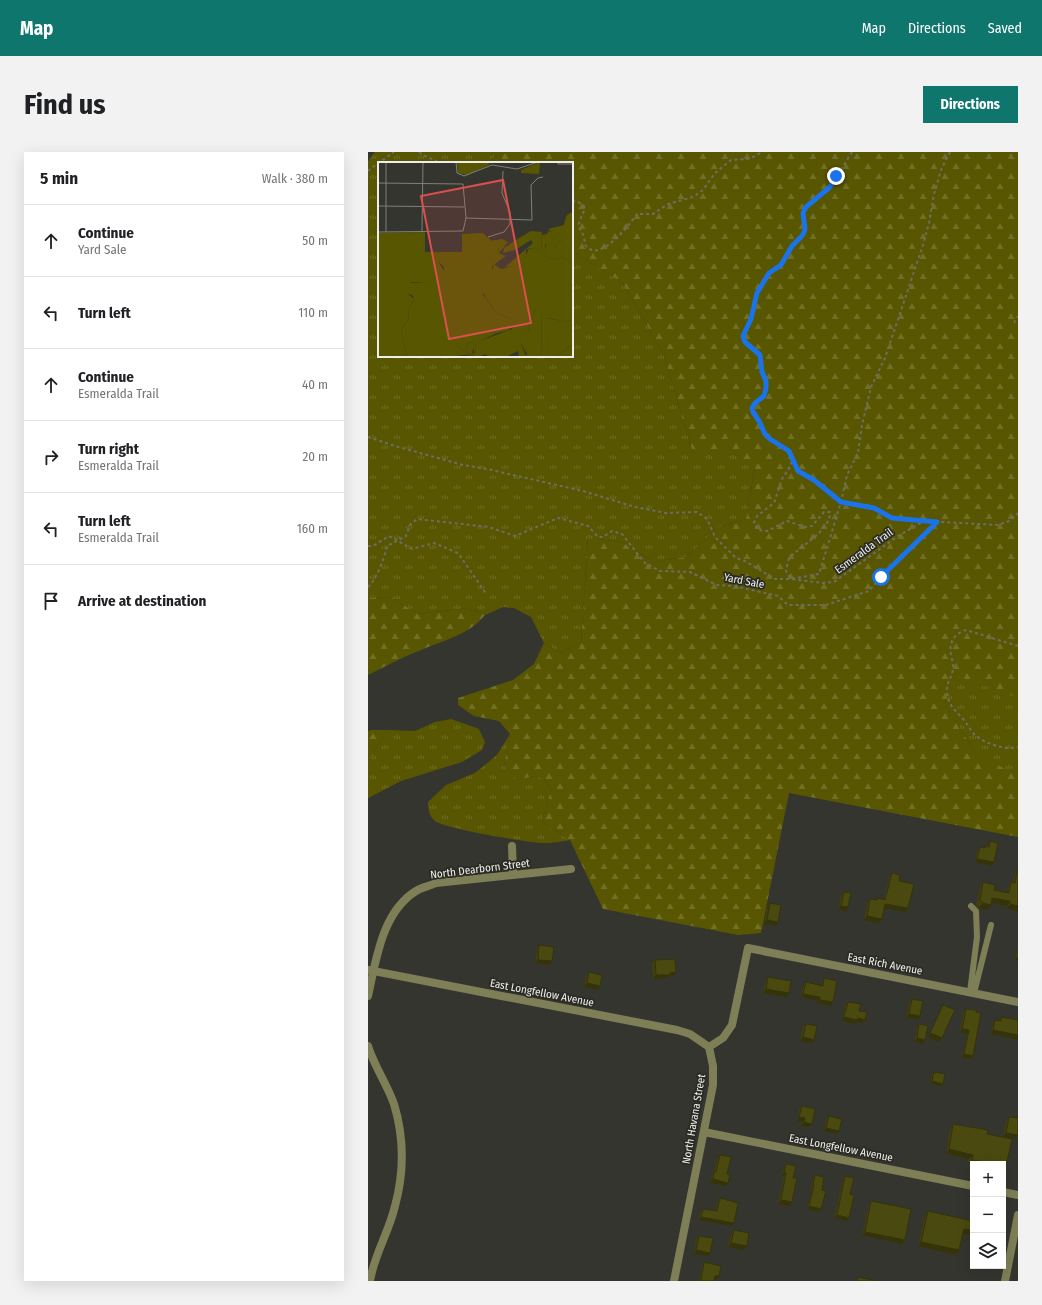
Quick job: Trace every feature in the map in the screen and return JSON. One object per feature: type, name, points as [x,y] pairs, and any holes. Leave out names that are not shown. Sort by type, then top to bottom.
[{"type":"street","points":[[512,846],[513,875]]},
{"type":"street","name":"North Dearborn Street","points":[[368,996],[371,970],[384,933],[392,916],[402,902],[416,890],[436,883],[571,869]]},
{"type":"street","name":"East Rich Avenue","points":[[709,1047],[723,1038],[732,1025],[748,948],[1018,1002]]},
{"type":"street","name":"East Longfellow Avenue","points":[[371,970],[677,1030],[690,1034],[709,1047]]},
{"type":"street","points":[[368,1046],[394,1104],[400,1129],[402,1156],[400,1181],[395,1206],[376,1257],[370,1281]]},
{"type":"street","name":"North Havana Street","points":[[674,1281],[713,1085],[714,1066],[709,1047]]},
{"type":"street","name":"East Longfellow Avenue","points":[[704,1132],[970,1185]]},
{"type":"street","points":[[1006,1193],[1018,1195]]},
{"type":"street","points":[[1005,1281],[1018,1215]]},
{"type":"lane","points":[[971,906],[976,911],[977,937],[972,992]]},
{"type":"lane","points":[[972,992],[991,925]]},
{"type":"path","points":[[380,162],[394,152]]},
{"type":"path","points":[[419,152],[427,158],[438,162]]},
{"type":"path","points":[[573,202],[578,202],[584,206],[584,214],[580,219],[578,227],[588,248],[598,251],[604,249],[618,236],[637,214],[653,214],[668,204],[693,197],[703,190],[715,173],[728,162],[735,159],[747,159],[756,156],[761,152]]},
{"type":"path","points":[[852,152],[830,187],[806,207],[804,211],[804,232],[802,236],[792,246],[781,265],[769,273],[757,293],[751,319],[743,336],[745,342],[760,355],[762,372],[766,381],[766,388],[764,396],[755,403],[752,408],[765,434],[770,439],[786,448],[798,471],[814,480],[841,502],[874,508],[892,518],[924,522]]},
{"type":"path","points":[[792,457],[791,465],[782,479],[774,503],[757,516],[754,523],[758,530],[767,531],[787,521],[805,527],[812,526],[824,512],[830,512],[830,517],[826,526],[788,560],[786,571],[791,579],[819,574],[841,502],[847,475],[858,453],[862,425],[871,387],[885,358],[923,245],[929,223],[934,194],[941,170],[950,152]]},
{"type":"path","points":[[368,171],[378,163]]},
{"type":"path","points":[[1014,323],[1018,316]]},
{"type":"path","name":"Esmeralda Trail","points":[[368,437],[463,465],[487,468],[583,491],[635,507],[666,513],[697,512],[707,519],[715,537],[736,558],[746,561],[776,579],[791,579],[823,583],[834,582],[898,536],[924,522],[998,525],[1009,521],[1018,513]]},
{"type":"path","name":"Yard Sale","points":[[368,587],[373,583],[384,558],[387,546],[406,536],[410,524],[417,519],[489,527],[515,536],[558,518],[588,526],[598,536],[603,537],[612,531],[622,534],[645,563],[660,571],[690,572],[717,585],[734,586],[778,596],[788,605],[826,605],[870,591],[881,577],[937,522]]},
{"type":"path","points":[[368,546],[373,546],[389,536],[412,549],[434,543],[458,553],[487,595]]},
{"type":"path","points":[[1018,646],[966,630],[958,633],[951,642],[951,656],[954,668],[946,686],[948,699],[951,705],[974,734],[986,743],[1010,748],[1018,747]]},
{"type":"green space","points":[[375,152],[501,152],[488,162],[378,162],[378,357],[573,357],[573,252],[623,283],[664,355],[693,453],[733,453],[755,467],[746,519],[719,527],[686,557],[654,562],[622,542],[588,538],[581,642],[561,653],[544,643],[531,617],[514,608],[503,607],[485,615],[468,608],[418,614],[391,597],[368,598],[368,161]]},
{"type":"green space","points":[[501,152],[1018,152],[1018,698],[955,675],[949,685],[945,705],[977,755],[1018,775],[1018,837],[789,793],[761,933],[738,935],[603,909],[570,840],[542,822],[551,789],[543,778],[535,776],[518,780],[508,773],[504,765],[510,734],[499,721],[474,716],[458,705],[458,698],[513,680],[534,664],[544,643],[561,653],[581,642],[588,538],[622,542],[654,562],[686,557],[719,527],[746,519],[755,468],[733,453],[693,453],[664,355],[623,283],[573,252],[573,162],[488,162]]},
{"type":"green space","points":[[391,597],[418,614],[468,608],[485,615],[479,622],[464,632],[368,675],[368,598]]},
{"type":"green space","points":[[1018,601],[1018,837],[977,755],[945,705],[954,621]]},
{"type":"green space","points":[[451,719],[479,729],[485,742],[482,750],[462,762],[401,781],[368,798],[368,762],[387,730],[415,731],[435,722]]},
{"type":"green space","points":[[387,730],[368,762],[368,731]]},
{"type":"green space","points":[[510,734],[504,765],[518,780],[535,776],[543,778],[551,789],[542,822],[570,840],[538,843],[507,838],[454,828],[441,824],[431,817],[428,802],[446,785],[475,773],[497,755]]},
{"type":"building","points":[[990,841],[998,843],[994,862],[977,859],[980,847],[989,847]]},
{"type":"building","points":[[1017,871],[1018,906],[1010,904],[1010,901],[992,898],[991,905],[983,903],[980,900],[983,882],[995,885],[994,890],[1009,893],[1011,882],[1015,883]]},
{"type":"building","points":[[892,873],[900,875],[899,881],[914,884],[908,908],[885,904],[882,919],[867,916],[870,899],[877,900],[878,898],[885,900]]},
{"type":"building","points":[[844,892],[851,893],[848,907],[841,906]]},
{"type":"building","points":[[770,903],[781,905],[778,922],[767,920]]},
{"type":"building","points":[[539,945],[554,947],[552,961],[538,960]]},
{"type":"building","points":[[675,959],[676,972],[670,973],[670,975],[656,975],[655,960]]},
{"type":"building","points":[[589,972],[602,975],[600,986],[587,983]]},
{"type":"building","points":[[768,977],[791,981],[789,993],[766,989]]},
{"type":"building","points":[[824,978],[837,981],[833,1002],[820,1000],[820,997],[803,994],[806,982],[823,986]]},
{"type":"building","points":[[912,999],[923,1001],[920,1016],[909,1014]]},
{"type":"building","points":[[848,1002],[861,1004],[859,1011],[867,1012],[865,1020],[844,1017]]},
{"type":"building","points":[[943,1005],[955,1010],[942,1038],[930,1033]]},
{"type":"building","points":[[966,1009],[976,1010],[976,1012],[981,1013],[973,1056],[964,1054],[969,1030],[962,1029]]},
{"type":"building","points":[[1001,1017],[1018,1020],[1018,1035],[993,1030],[995,1020],[1001,1021]]},
{"type":"building","points":[[806,1024],[817,1026],[814,1040],[803,1037]]},
{"type":"building","points":[[919,1024],[928,1026],[925,1040],[917,1038]]},
{"type":"building","points":[[934,1072],[945,1074],[943,1084],[932,1081]]},
{"type":"building","points":[[802,1106],[815,1109],[812,1124],[804,1122],[805,1118],[799,1117]]},
{"type":"building","points":[[829,1116],[842,1119],[839,1131],[826,1128]]},
{"type":"building","points":[[1009,1117],[1018,1118],[1018,1135],[1006,1133]]},
{"type":"building","points":[[953,1124],[988,1130],[987,1134],[1012,1139],[1006,1166],[1006,1161],[972,1160],[973,1155],[949,1149]]},
{"type":"building","points":[[720,1155],[731,1157],[727,1174],[730,1175],[728,1183],[713,1179]]},
{"type":"building","points":[[786,1164],[796,1166],[793,1178],[797,1178],[792,1202],[781,1200],[786,1173],[784,1173]]},
{"type":"building","points":[[815,1175],[824,1177],[822,1190],[826,1191],[821,1209],[809,1206]]},
{"type":"building","points":[[845,1176],[854,1178],[850,1194],[854,1195],[849,1218],[837,1215]]},
{"type":"building","points":[[720,1198],[738,1203],[734,1223],[701,1217],[703,1209],[717,1211]]},
{"type":"building","points":[[871,1201],[911,1209],[905,1240],[865,1232]]},
{"type":"building","points":[[928,1211],[970,1220],[970,1230],[964,1229],[959,1250],[921,1242]]},
{"type":"building","points":[[734,1230],[749,1233],[747,1246],[731,1243]]},
{"type":"building","points":[[699,1236],[713,1238],[710,1253],[696,1250]]},
{"type":"building","points":[[704,1262],[721,1266],[719,1276],[715,1276],[714,1281],[701,1281]]},
{"type":"building","points":[[858,1277],[877,1281],[857,1281]]},
{"type":"route","points":[[836,176],[830,187],[806,207],[803,213],[804,232],[792,246],[781,265],[769,273],[757,293],[751,319],[743,336],[745,342],[760,355],[762,372],[766,381],[764,396],[755,403],[752,408],[753,412],[765,434],[789,451],[798,471],[814,480],[841,502],[874,508],[892,518],[937,522],[881,577]]}]
